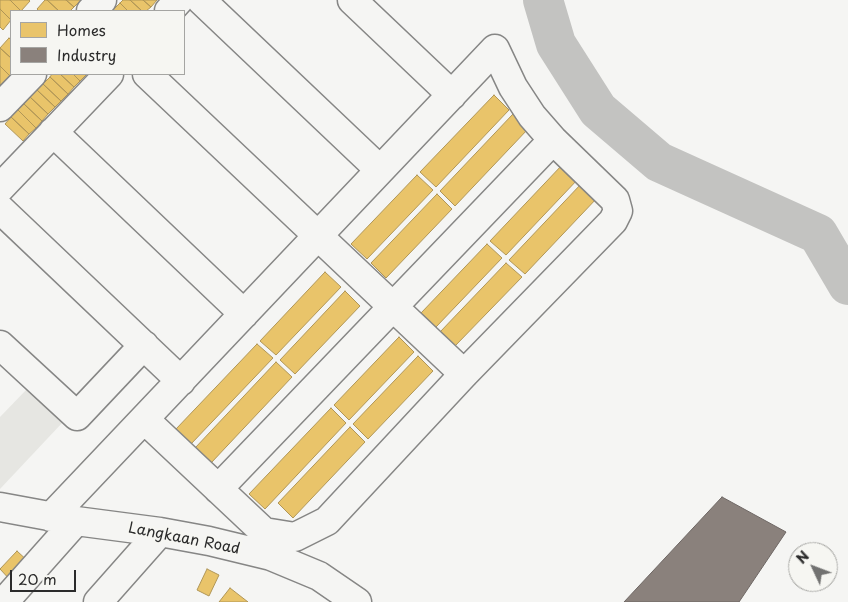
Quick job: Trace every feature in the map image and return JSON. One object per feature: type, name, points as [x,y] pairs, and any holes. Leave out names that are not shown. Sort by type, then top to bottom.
[{"type":"street","points":[[92,10],[102,0]]},
{"type":"street","points":[[170,10],[179,0]]},
{"type":"street","points":[[202,0],[380,170]]},
{"type":"street","points":[[352,0],[452,95]]},
{"type":"street","points":[[4,602],[64,519],[144,419],[495,49],[512,88],[532,116],[553,140],[616,200],[618,211],[613,221],[464,374],[327,521],[295,537],[264,532],[144,419]]},
{"type":"street","points":[[0,108],[31,75]]},
{"type":"street","points":[[0,188],[108,75]]},
{"type":"street","points":[[148,75],[464,374]]},
{"type":"street","points":[[53,132],[244,314]]},
{"type":"street","points":[[218,489],[553,140]]},
{"type":"street","points":[[0,209],[181,381]]},
{"type":"street","points":[[0,345],[77,416],[144,345]]},
{"type":"street","name":"Langkaan Road","points":[[0,507],[64,519],[160,532],[209,541],[270,556],[319,576],[357,602]]},
{"type":"street","points":[[98,602],[160,532]]},
{"type":"shaded area","points":[[27,389],[63,422],[0,489],[0,417]]},
{"type":"building: Homes","points":[[0,0],[10,0],[20,10],[10,10],[10,19],[0,9]]},
{"type":"building: Homes","points":[[10,0],[30,1],[20,10]]},
{"type":"building: Homes","points":[[47,0],[58,10],[38,10]]},
{"type":"building: Homes","points":[[47,0],[66,0],[74,7],[71,10],[58,10]]},
{"type":"building: Homes","points":[[66,0],[81,0],[74,7]]},
{"type":"building: Homes","points":[[123,0],[130,0],[141,10],[127,10],[120,3]]},
{"type":"building: Homes","points":[[130,0],[143,0],[151,7],[147,10],[141,10]]},
{"type":"building: Homes","points":[[143,0],[157,0],[151,7]]},
{"type":"building: Homes","points":[[120,3],[127,10],[113,10]]},
{"type":"building: Homes","points":[[0,9],[10,21],[3,30],[0,27]]},
{"type":"building: Homes","points":[[9,38],[10,57],[0,48]]},
{"type":"building: Homes","points":[[0,48],[10,57],[11,75],[10,76],[0,66]]},
{"type":"building: Homes","points":[[0,66],[10,76],[1,85],[0,84]]},
{"type":"building: Homes","points":[[51,75],[61,75],[74,87],[68,94],[50,77]]},
{"type":"building: Homes","points":[[61,75],[74,75],[80,81],[74,87]]},
{"type":"building: Homes","points":[[74,75],[86,75],[80,81]]},
{"type":"building: Homes","points":[[50,77],[68,94],[61,101],[43,84]]},
{"type":"building: Homes","points":[[43,84],[61,101],[55,107],[37,90]]},
{"type":"building: Homes","points":[[37,90],[55,107],[48,114],[30,97]]},
{"type":"building: Homes","points":[[494,95],[509,110],[436,187],[420,172]]},
{"type":"building: Homes","points":[[30,97],[48,114],[42,121],[24,104]]},
{"type":"building: Homes","points":[[24,104],[42,121],[36,128],[18,110]]},
{"type":"building: Homes","points":[[18,110],[36,128],[29,134],[11,117]]},
{"type":"building: Homes","points":[[513,114],[528,129],[455,206],[440,191]]},
{"type":"building: Homes","points":[[11,117],[29,134],[23,141],[5,124]]},
{"type":"building: Homes","points":[[563,164],[579,178],[506,255],[490,241]]},
{"type":"building: Homes","points":[[417,175],[433,190],[367,259],[351,244]]},
{"type":"building: Homes","points":[[582,183],[598,197],[525,274],[509,260]]},
{"type":"building: Homes","points":[[437,194],[452,209],[386,278],[371,263]]},
{"type":"building: Homes","points":[[487,244],[502,258],[436,327],[421,313]]},
{"type":"building: Homes","points":[[506,263],[522,277],[455,346],[440,332]]},
{"type":"building: Homes","points":[[325,272],[341,287],[276,355],[260,341]]},
{"type":"building: Homes","points":[[345,291],[360,306],[295,374],[280,360]]},
{"type":"building: Homes","points":[[399,337],[414,352],[349,420],[334,405]]},
{"type":"building: Homes","points":[[257,344],[273,358],[191,444],[176,429]]},
{"type":"building: Homes","points":[[418,356],[433,371],[368,439],[353,424]]},
{"type":"building: Homes","points":[[276,362],[292,377],[211,463],[195,448]]},
{"type":"building: Homes","points":[[331,408],[346,423],[265,509],[249,494]]},
{"type":"building: Homes","points":[[350,427],[365,442],[293,518],[278,503]]},
{"type":"building: Homes","points":[[17,551],[31,564],[13,583],[0,569]]},
{"type":"building: Homes","points":[[207,569],[219,575],[209,596],[197,590]]},
{"type":"building: Homes","points":[[230,588],[248,602],[219,602]]},
{"type":"building: Industry","points":[[722,497],[786,532],[739,602],[624,602]]},
{"type":"waterway","points":[[543,0],[556,44],[598,110],[659,162],[818,234],[848,285]]}]
